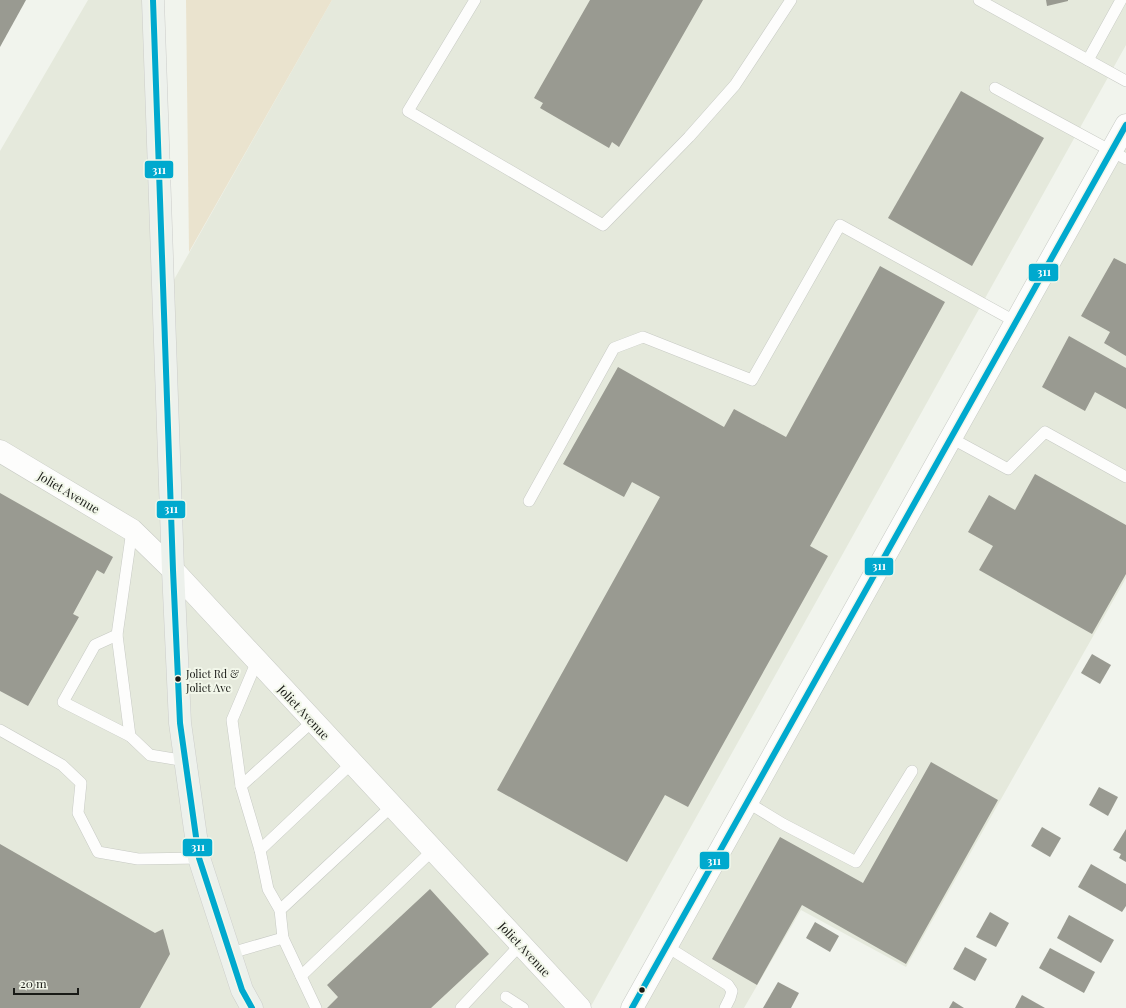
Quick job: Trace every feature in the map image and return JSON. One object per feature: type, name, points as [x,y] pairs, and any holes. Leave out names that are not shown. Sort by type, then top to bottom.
[{"type":"main road","points":[[153,0],[173,570],[180,722],[199,858],[242,990],[252,1008]]},
{"type":"main road","points":[[632,1008],[1016,322],[1119,155],[1126,125]]},
{"type":"main road","name":"Joliet Avenue","points":[[0,451],[132,530],[173,570],[580,1008]]},
{"type":"lane","points":[[475,0],[408,112],[603,225],[689,137],[735,85],[791,0]]},
{"type":"lane","points":[[979,0],[1126,81]]},
{"type":"lane","points":[[1088,60],[1121,0]]},
{"type":"lane","points":[[995,88],[1119,155]]},
{"type":"lane","points":[[529,501],[614,348],[643,338],[752,380],[840,225],[1016,322]]},
{"type":"lane","points":[[951,438],[1008,469],[1045,432],[1126,477]]},
{"type":"lane","points":[[130,736],[117,635],[132,530]]},
{"type":"lane","points":[[117,635],[95,645],[63,702],[130,736],[150,756],[186,761]]},
{"type":"lane","points":[[257,661],[232,720],[241,786],[260,850],[268,889],[280,910],[283,938],[316,1008]]},
{"type":"lane","points":[[241,786],[313,721]]},
{"type":"lane","points":[[0,730],[62,765],[81,784],[78,813],[98,852],[138,859],[199,858]]},
{"type":"lane","points":[[260,850],[352,763]]},
{"type":"lane","points":[[747,802],[783,824],[856,862],[912,771]]},
{"type":"lane","points":[[280,910],[392,806]]},
{"type":"lane","points":[[301,976],[433,850]]},
{"type":"lane","points":[[230,953],[283,938]]},
{"type":"lane","points":[[461,1008],[521,944]]},
{"type":"lane","points":[[666,946],[728,985],[732,991],[725,1008]]},
{"type":"lane","points":[[506,997],[523,1008]]},
{"type":"shaded area","points":[[88,0],[146,0],[158,308],[332,0],[1126,0],[1126,45],[590,1008],[0,1008],[0,151]]},
{"type":"shaded area","points":[[186,0],[332,0],[189,252]]},
{"type":"shaded area","points":[[1126,139],[1126,578],[906,967],[801,910],[744,1008],[638,1008]]},
{"type":"building","points":[[0,0],[26,0],[0,47]]},
{"type":"building","points":[[590,0],[703,0],[619,147],[612,142],[609,148],[540,108],[543,103],[534,98]]},
{"type":"building","points":[[1046,0],[1068,0],[1068,1],[1047,6]]},
{"type":"building","points":[[961,91],[1044,138],[972,266],[888,218]]},
{"type":"building","points":[[1114,258],[1126,264],[1126,356],[1104,343],[1110,332],[1081,316]]},
{"type":"building","points":[[880,266],[945,302],[810,546],[828,556],[688,807],[665,795],[627,862],[497,790],[660,497],[632,482],[624,497],[563,464],[618,367],[724,427],[734,409],[786,437]]},
{"type":"building","points":[[1069,336],[1126,368],[1126,409],[1095,392],[1085,411],[1042,387]]},
{"type":"building","points":[[1035,474],[1126,525],[1126,574],[1092,634],[979,570],[993,546],[968,532],[989,495],[1015,510]]},
{"type":"building","points":[[0,493],[113,557],[104,574],[97,570],[73,614],[79,617],[28,706],[0,691]]},
{"type":"building","points":[[1092,654],[1111,665],[1100,684],[1081,673]]},
{"type":"building","points":[[931,762],[998,800],[906,964],[802,905],[757,985],[712,959],[780,837],[863,883]]},
{"type":"building","points":[[1099,787],[1118,797],[1108,816],[1089,805]]},
{"type":"building","points":[[1042,827],[1061,838],[1050,857],[1031,846]]},
{"type":"building","points":[[1126,829],[1126,862],[1119,858],[1121,854],[1113,850]]},
{"type":"building","points":[[0,844],[155,933],[163,929],[170,954],[140,1008],[0,1008]]},
{"type":"building","points":[[1091,864],[1126,884],[1126,906],[1122,912],[1078,887]]},
{"type":"building","points":[[430,889],[489,954],[431,1008],[327,1008],[338,997],[327,985]]},
{"type":"building","points":[[990,912],[1009,923],[996,947],[976,937]]},
{"type":"building","points":[[1069,915],[1114,940],[1101,963],[1057,938]]},
{"type":"building","points":[[815,922],[839,936],[830,952],[806,938]]},
{"type":"building","points":[[965,947],[987,959],[975,981],[953,969]]},
{"type":"building","points":[[1050,948],[1095,972],[1084,993],[1039,968]]},
{"type":"building","points":[[778,982],[799,993],[791,1008],[763,1008]]},
{"type":"building","points":[[1022,995],[1045,1008],[1015,1008]]},
{"type":"building","points":[[953,1001],[964,1008],[949,1008]]},
{"type":"transit line","name":"311","points":[[153,0],[173,570],[180,723],[199,858],[242,990],[252,1008]]},
{"type":"transit line","name":"311","points":[[632,1008],[1126,125]]},
{"type":"place","name":"Joliet Rd & Joliet Ave","points":[[178,679]]}]
